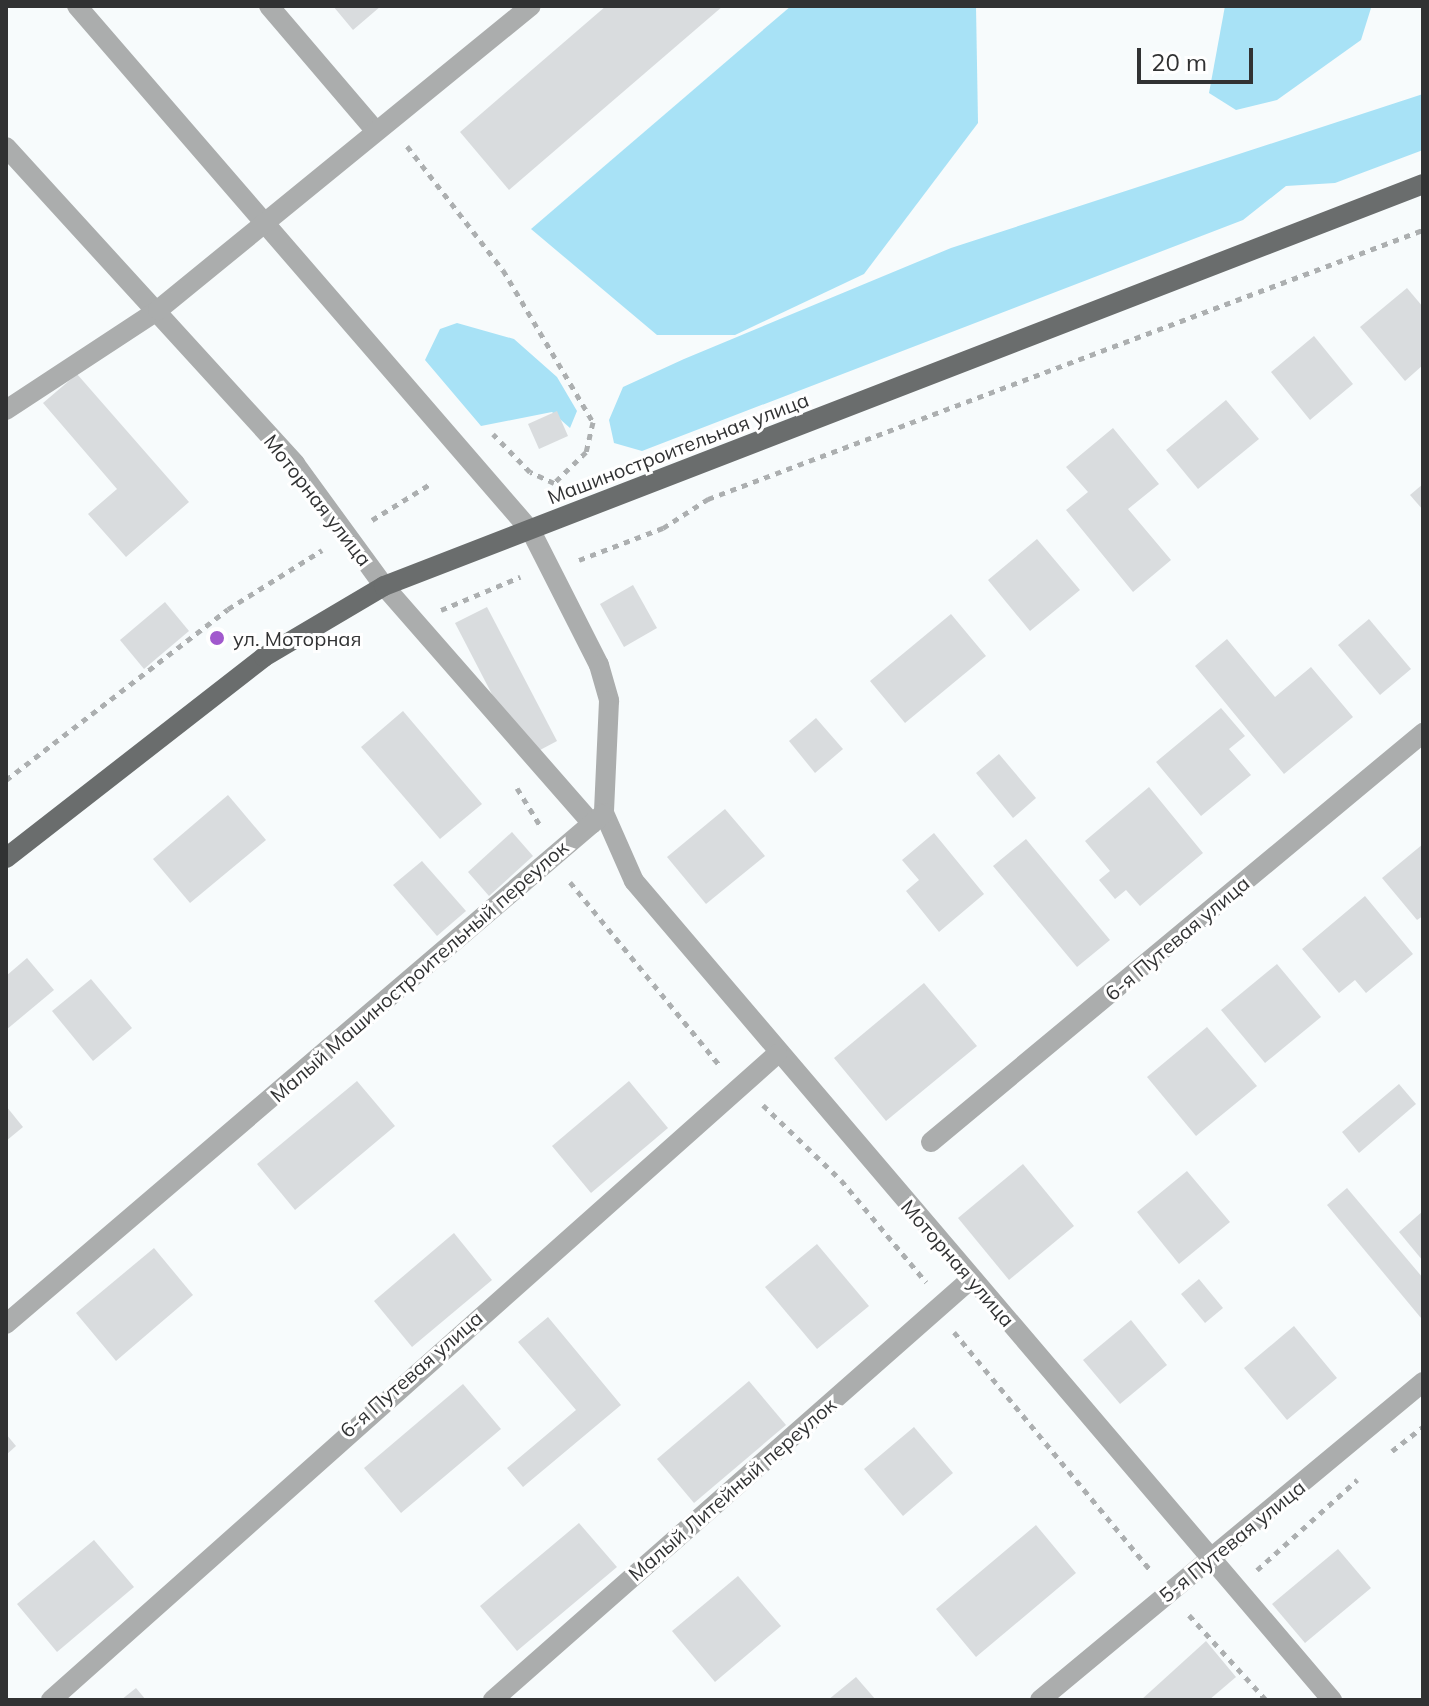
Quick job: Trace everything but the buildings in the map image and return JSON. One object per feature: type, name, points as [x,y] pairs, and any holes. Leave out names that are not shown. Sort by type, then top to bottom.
[{"type":"main road","name":"Машиностроительная улица","points":[[6,858],[264,657],[384,586],[1423,184]]},
{"type":"street","points":[[77,6],[531,531],[551,564],[609,701],[598,818]]},
{"type":"street","points":[[269,6],[375,130]]},
{"type":"street","points":[[6,410],[158,310],[261,222],[531,6]]},
{"type":"street","name":"Моторная улица","points":[[6,147],[158,310],[295,464],[384,586],[598,818],[634,881],[777,1054],[1332,1700]]},
{"type":"street","name":"6-я Путевая улица","points":[[931,1142],[1423,733]]},
{"type":"street","name":"Малый Машиностроительный переулок","points":[[6,1324],[598,818]]},
{"type":"street","name":"6-я Путевая улица","points":[[51,1700],[777,1054]]},
{"type":"street","name":"Малый Литейный переулок","points":[[493,1700],[971,1279]]},
{"type":"street","name":"5-я Путевая улица","points":[[1040,1700],[1214,1559],[1423,1382]]},
{"type":"path","points":[[375,130],[412,148],[503,270],[593,422],[586,452],[554,483],[530,472],[493,434]]},
{"type":"path","points":[[415,621],[551,564],[581,560],[663,528],[722,494],[1423,230]]},
{"type":"path","points":[[6,780],[228,609],[432,483]]},
{"type":"path","points":[[508,776],[557,853],[575,892],[739,1088],[841,1180],[944,1303],[956,1337],[1169,1593],[1266,1700]]},
{"type":"path","points":[[1379,1461],[1423,1427]]},
{"type":"path","points":[[1237,1587],[1369,1469]]},
{"type":"shaded area","points":[[791,6],[976,6],[978,123],[864,274],[735,335],[657,335],[531,229]]},
{"type":"shaded area","points":[[1225,6],[1371,8],[1361,40],[1277,100],[1236,110],[1209,93]]},
{"type":"shaded area","points":[[1423,94],[1423,150],[1335,183],[1286,186],[1243,220],[642,451],[614,443],[609,420],[623,387],[684,359],[951,248]]},
{"type":"shaded area","points":[[457,323],[514,339],[557,377],[577,411],[570,428],[552,412],[481,426],[425,360],[440,329]]},
{"type":"place","name":"ул. Моторная","points":[[217,638]]}]
